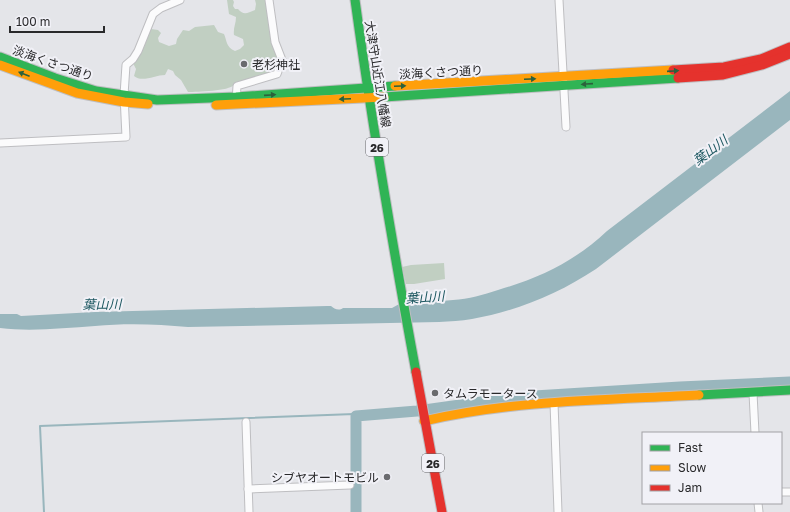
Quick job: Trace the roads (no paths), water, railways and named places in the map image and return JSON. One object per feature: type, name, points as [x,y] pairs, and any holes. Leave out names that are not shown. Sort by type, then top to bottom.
[{"type":"street","points":[[0,143],[126,137],[124,99],[126,65],[133,59],[138,51],[153,14],[161,8],[180,0]]},
{"type":"street","points":[[236,101],[237,86],[277,74],[282,60],[275,42],[268,0]]},
{"type":"street","name":"大津守山近江八幡線","points":[[355,0],[367,88],[401,294],[423,414]]},
{"type":"street","points":[[559,0],[566,127]]},
{"type":"street","name":"淡海くさつ通り","points":[[0,65],[77,93],[160,105],[236,101],[369,98],[463,91],[724,67],[761,59],[790,47]]},
{"type":"street","name":"淡海くさつ通り","points":[[236,101],[367,88],[724,75],[762,66],[790,54]]},
{"type":"street","name":"淡海くさつ通り","points":[[0,57],[55,78],[124,99]]},
{"type":"street","points":[[423,414],[458,413],[521,405],[790,390]]},
{"type":"street","points":[[753,393],[755,432]]},
{"type":"street","points":[[554,403],[558,512]]},
{"type":"street","name":"26","points":[[423,414],[442,512]]},
{"type":"street","points":[[246,422],[248,512]]},
{"type":"street","points":[[248,489],[350,485]]},
{"type":"water","points":[[790,91],[790,120],[596,269],[552,294],[489,316],[460,321],[439,322],[188,327],[130,324],[36,330],[0,328],[0,314],[17,314],[21,316],[95,312],[327,306],[331,306],[335,309],[392,308],[407,301],[447,301],[487,294],[543,274],[570,260]]},
{"type":"waterway","points":[[356,512],[356,416],[417,411],[518,397],[790,382]]},
{"type":"waterway","points":[[44,512],[40,426],[354,414],[356,416]]},
{"type":"place","name":"老杉神社","points":[[244,64]]},
{"type":"place","name":"タムラモータース","points":[[435,393]]},
{"type":"place","name":"シブヤオートモビル","points":[[387,477]]},
{"type":"water label","name":"葉山川","points":[[710,150]]},
{"type":"water label","name":"葉山川","points":[[425,297]]},
{"type":"water label","name":"葉山川","points":[[102,304]]}]
